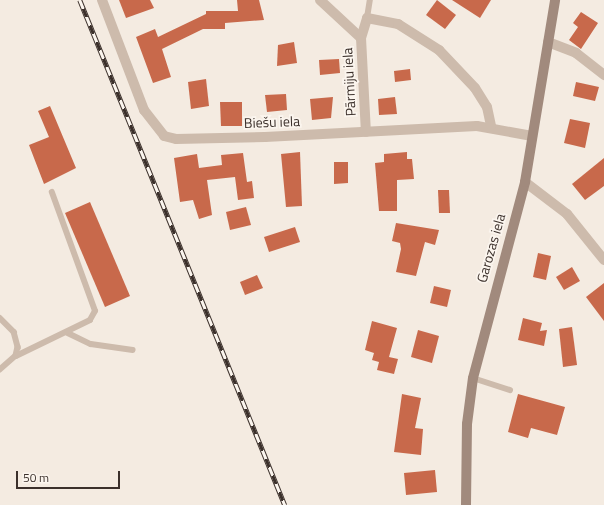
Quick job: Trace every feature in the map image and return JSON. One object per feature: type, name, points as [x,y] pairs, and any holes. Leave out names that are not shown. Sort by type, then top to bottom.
[{"type":"main road","name":"Garozas iela","points":[[466,505],[467,424],[473,378],[525,182],[555,0]]},
{"type":"street","name":"Biešu iela","points":[[102,0],[144,110],[164,136],[176,139],[491,126],[532,136]]},
{"type":"street","name":"Pārmiju iela","points":[[320,0],[361,38],[366,132]]},
{"type":"street","points":[[361,38],[367,18],[398,24],[439,50],[475,88],[487,107],[491,126]]},
{"type":"street","points":[[548,42],[576,53],[604,75]]},
{"type":"street","points":[[525,182],[545,194],[567,214],[604,260]]},
{"type":"lane","points":[[367,18],[370,0]]},
{"type":"lane","points":[[0,370],[16,356],[68,333],[90,320],[95,311],[52,193]]},
{"type":"lane","points":[[0,318],[14,332],[16,356]]},
{"type":"lane","points":[[68,333],[91,344],[133,350]]},
{"type":"lane","points":[[473,378],[510,390]]},
{"type":"building","points":[[119,0],[150,0],[154,8],[126,18]]},
{"type":"building","points":[[237,0],[259,0],[264,20],[225,23],[225,29],[203,29],[162,49],[171,77],[153,83],[136,37],[155,29],[158,37],[206,14],[206,11],[238,11]]},
{"type":"building","points":[[437,0],[456,15],[445,29],[426,15]]},
{"type":"building","points":[[452,0],[491,0],[480,18]]},
{"type":"building","points":[[581,12],[598,23],[581,49],[569,40],[578,27],[573,23]]},
{"type":"building","points":[[294,42],[297,63],[277,66],[278,45]]},
{"type":"building","points":[[339,59],[340,73],[320,75],[319,60]]},
{"type":"building","points":[[410,69],[411,80],[395,82],[394,71]]},
{"type":"building","points":[[206,79],[209,106],[191,109],[188,82]]},
{"type":"building","points":[[576,82],[599,87],[595,101],[573,96]]},
{"type":"building","points":[[286,94],[287,110],[267,112],[265,95]]},
{"type":"building","points":[[333,97],[331,118],[312,120],[310,99]]},
{"type":"building","points":[[395,97],[397,114],[379,115],[378,99]]},
{"type":"building","points":[[220,102],[242,102],[242,126],[221,126]]},
{"type":"building","points":[[50,106],[76,168],[44,184],[29,145],[49,137],[38,111]]},
{"type":"building","points":[[570,119],[590,123],[585,148],[564,143]]},
{"type":"building","points":[[300,152],[302,206],[286,207],[281,154]]},
{"type":"building","points":[[407,152],[407,159],[412,159],[414,179],[397,180],[397,211],[379,211],[375,163],[384,162],[384,154]]},
{"type":"building","points":[[243,153],[247,182],[252,181],[254,198],[238,200],[235,177],[207,180],[212,215],[199,219],[193,200],[180,202],[174,158],[197,154],[199,168],[222,165],[221,155]]},
{"type":"building","points":[[604,158],[604,186],[585,200],[572,184]]},
{"type":"building","points":[[334,162],[348,162],[348,183],[334,184]]},
{"type":"building","points":[[438,190],[449,190],[450,213],[439,213]]},
{"type":"building","points":[[90,202],[130,296],[105,307],[65,213]]},
{"type":"building","points":[[246,207],[251,225],[230,230],[226,212]]},
{"type":"building","points":[[396,223],[439,230],[435,245],[425,242],[416,276],[396,272],[401,249],[400,243],[392,241]]},
{"type":"building","points":[[295,227],[300,242],[269,252],[264,237]]},
{"type":"building","points":[[538,253],[551,256],[546,280],[533,277]]},
{"type":"building","points":[[572,267],[580,281],[564,290],[556,277]]},
{"type":"building","points":[[257,275],[263,288],[245,295],[240,282]]},
{"type":"building","points":[[604,283],[604,321],[586,297]]},
{"type":"building","points":[[434,286],[451,290],[447,307],[430,303]]},
{"type":"building","points":[[523,318],[542,323],[540,331],[547,330],[544,346],[518,340]]},
{"type":"building","points":[[372,321],[397,328],[389,357],[398,359],[394,374],[377,370],[379,362],[372,360],[374,353],[365,350]]},
{"type":"building","points":[[572,327],[577,365],[563,367],[559,329]]},
{"type":"building","points":[[418,330],[439,336],[432,363],[411,357]]},
{"type":"building","points":[[402,394],[421,398],[415,428],[423,429],[421,455],[394,452]]},
{"type":"building","points":[[518,394],[565,407],[557,435],[531,428],[528,438],[508,432]]},
{"type":"building","points":[[435,470],[437,492],[406,495],[404,473]]},
{"type":"railway","points":[[80,0],[285,505]]}]
